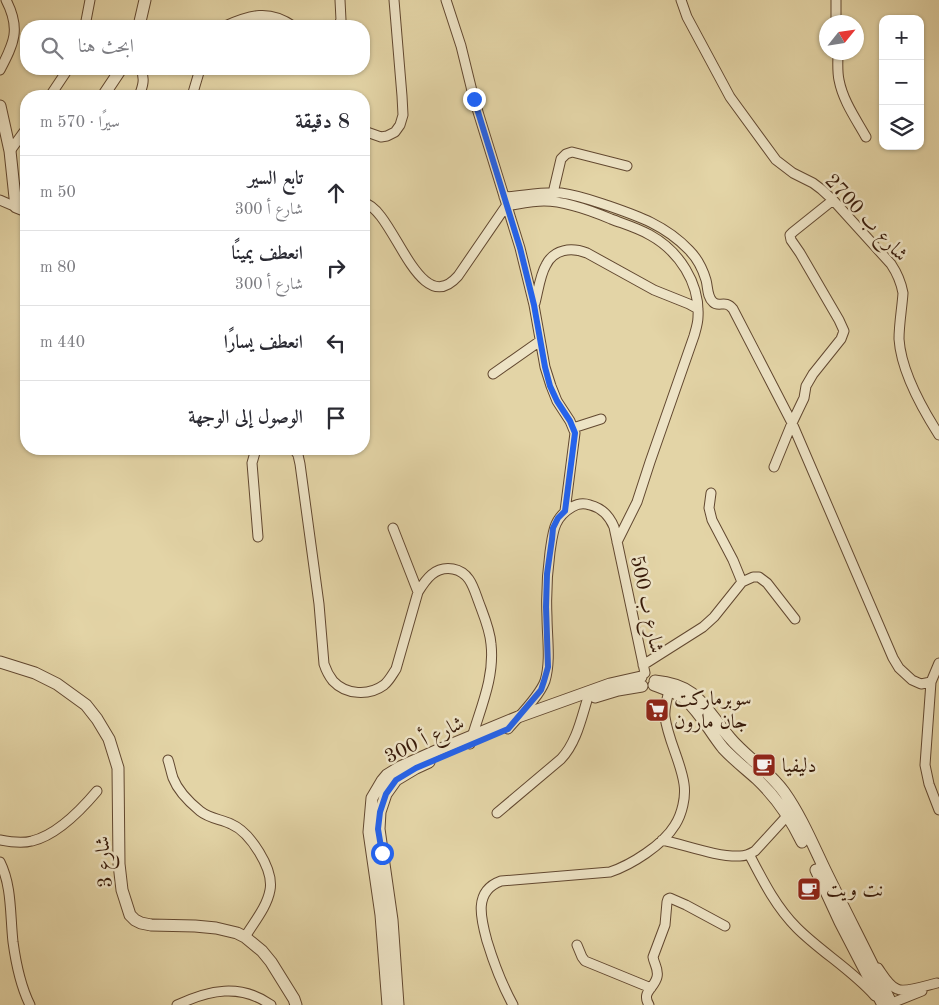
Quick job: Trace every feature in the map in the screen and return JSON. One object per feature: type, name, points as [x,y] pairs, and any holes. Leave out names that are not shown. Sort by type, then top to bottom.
[{"type":"street","points":[[0,70],[11,49],[15,25],[13,15],[6,0]]},
{"type":"street","points":[[86,20],[90,0]]},
{"type":"street","points":[[140,20],[145,0]]},
{"type":"street","points":[[340,0],[341,20]]},
{"type":"street","points":[[370,133],[381,137],[395,132],[400,125],[403,114],[394,0]]},
{"type":"street","points":[[446,0],[520,248],[534,305],[550,386],[575,433],[565,511],[558,518],[553,528],[547,574],[548,667],[541,690],[508,729]]},
{"type":"street","name":"شارع ب 2700","points":[[681,0],[687,17],[730,97],[776,160],[793,173],[813,183],[833,200],[890,264],[899,278],[903,293],[899,340],[905,366],[927,416],[939,435]]},
{"type":"street","points":[[836,0],[836,15]]},
{"type":"street","points":[[240,20],[269,15],[282,20]]},
{"type":"street","points":[[838,60],[839,80],[842,90],[850,110],[866,137]]},
{"type":"street","points":[[54,90],[64,75]]},
{"type":"street","points":[[107,90],[118,75]]},
{"type":"street","points":[[141,90],[143,75]]},
{"type":"street","points":[[194,90],[198,75]]},
{"type":"street","points":[[0,106],[20,204]]},
{"type":"street","points":[[10,151],[20,137]]},
{"type":"street","points":[[553,193],[561,159],[566,154],[572,152],[627,166]]},
{"type":"street","points":[[370,205],[382,218],[413,268],[431,284],[441,286],[451,283],[458,276],[505,202],[553,193],[578,196],[637,215],[656,224],[690,251],[700,264],[711,300],[714,304],[729,304],[733,308],[792,423],[898,668],[912,680],[921,684],[931,682]]},
{"type":"street","points":[[576,207],[578,196]]},
{"type":"street","points":[[0,200],[20,209]]},
{"type":"street","points":[[774,466],[804,398],[806,386],[813,374],[841,339],[844,331],[791,240],[790,235],[833,200]]},
{"type":"street","points":[[505,202],[546,201],[576,207],[650,234],[675,253],[686,270],[696,295],[698,318],[694,336],[637,502],[618,542]]},
{"type":"street","points":[[534,305],[545,266],[556,254],[571,249],[587,253],[654,290],[698,309]]},
{"type":"street","points":[[493,374],[540,341]]},
{"type":"street","points":[[573,428],[601,419]]},
{"type":"street","points":[[254,455],[252,464],[258,537]]},
{"type":"street","points":[[298,455],[319,604],[324,664],[328,673],[340,687],[358,693],[376,690],[384,684],[391,678],[396,669],[418,592],[429,576],[435,571],[443,569],[459,571],[466,575],[474,589],[489,630],[492,656],[491,672],[471,740]]},
{"type":"street","points":[[711,493],[709,508],[712,520],[742,582]]},
{"type":"street","name":"شارع ب 500","points":[[565,511],[575,505],[596,506],[605,512],[614,527],[646,678]]},
{"type":"street","points":[[393,528],[418,592]]},
{"type":"street","points":[[646,678],[714,617],[728,597],[742,582],[753,577],[763,579],[795,619]]},
{"type":"street","name":"شارع 3","points":[[0,662],[35,674],[56,684],[79,700],[86,705],[97,719],[109,739],[118,768],[119,864],[122,890],[130,915],[141,923],[151,925],[195,926],[226,930],[245,937],[262,951],[271,962],[296,1005]]},
{"type":"street","points":[[939,664],[931,682],[925,765],[929,784],[939,810]]},
{"type":"street","name":"شارع أ 300","points":[[646,678],[669,691],[679,694],[702,710]]},
{"type":"street","name":"شارع أ 300","points":[[398,1005],[391,978],[381,915],[377,854],[369,832],[372,798],[382,781],[387,775],[400,767],[438,750],[508,729],[589,695],[610,684],[646,678],[684,687],[698,698],[702,710],[724,749],[748,763],[767,789],[791,813],[868,957],[887,1005]]},
{"type":"street","points":[[513,1005],[494,965],[481,919],[480,908],[484,896],[493,884],[501,881],[617,870],[641,856],[662,840],[676,825],[683,806],[685,787],[665,716],[669,691]]},
{"type":"street","points":[[497,812],[568,752],[574,741],[589,695]]},
{"type":"street","name":"شارع أ 300","points":[[471,740],[518,717],[589,695]]},
{"type":"street","points":[[168,760],[173,779],[184,795],[200,812],[231,823],[241,830],[265,862],[271,880],[271,889],[266,904],[245,937]]},
{"type":"street","points":[[0,840],[19,843],[32,842],[47,835],[78,812],[97,791]]},
{"type":"street","points":[[662,840],[723,854],[741,856],[749,854],[761,845],[791,813]]},
{"type":"street","name":"شارع أ 300","points":[[791,813],[840,922],[887,1005]]},
{"type":"street","points":[[749,854],[774,900],[792,923],[887,1005],[938,982]]},
{"type":"street","points":[[0,862],[5,873],[12,911],[14,942],[21,983],[30,1005]]},
{"type":"street","points":[[649,1005],[646,1001],[646,996],[655,982],[658,973],[653,957],[665,924],[669,898],[725,926]]},
{"type":"street","points":[[577,945],[585,961],[651,988]]},
{"type":"street","points":[[868,957],[897,989],[905,990],[938,982]]},
{"type":"street","name":"شارع أ 300","points":[[388,1005],[391,978]]},
{"type":"street","points":[[504,989],[520,1005]]},
{"type":"street","points":[[177,1005],[207,993],[225,990],[242,992],[260,998],[270,1005]]},
{"type":"place","name":"سوبرماركت جان مارون","points":[[657,710]]},
{"type":"place","name":"دليفيا","points":[[764,765]]},
{"type":"place","name":"نت ويت","points":[[809,889]]},
{"type":"route","points":[[382,853],[378,829],[380,812],[386,794],[396,780],[416,768],[508,729],[541,690],[548,667],[547,574],[553,528],[558,518],[565,511],[575,433],[550,386],[534,305],[520,248],[474,99]]}]
